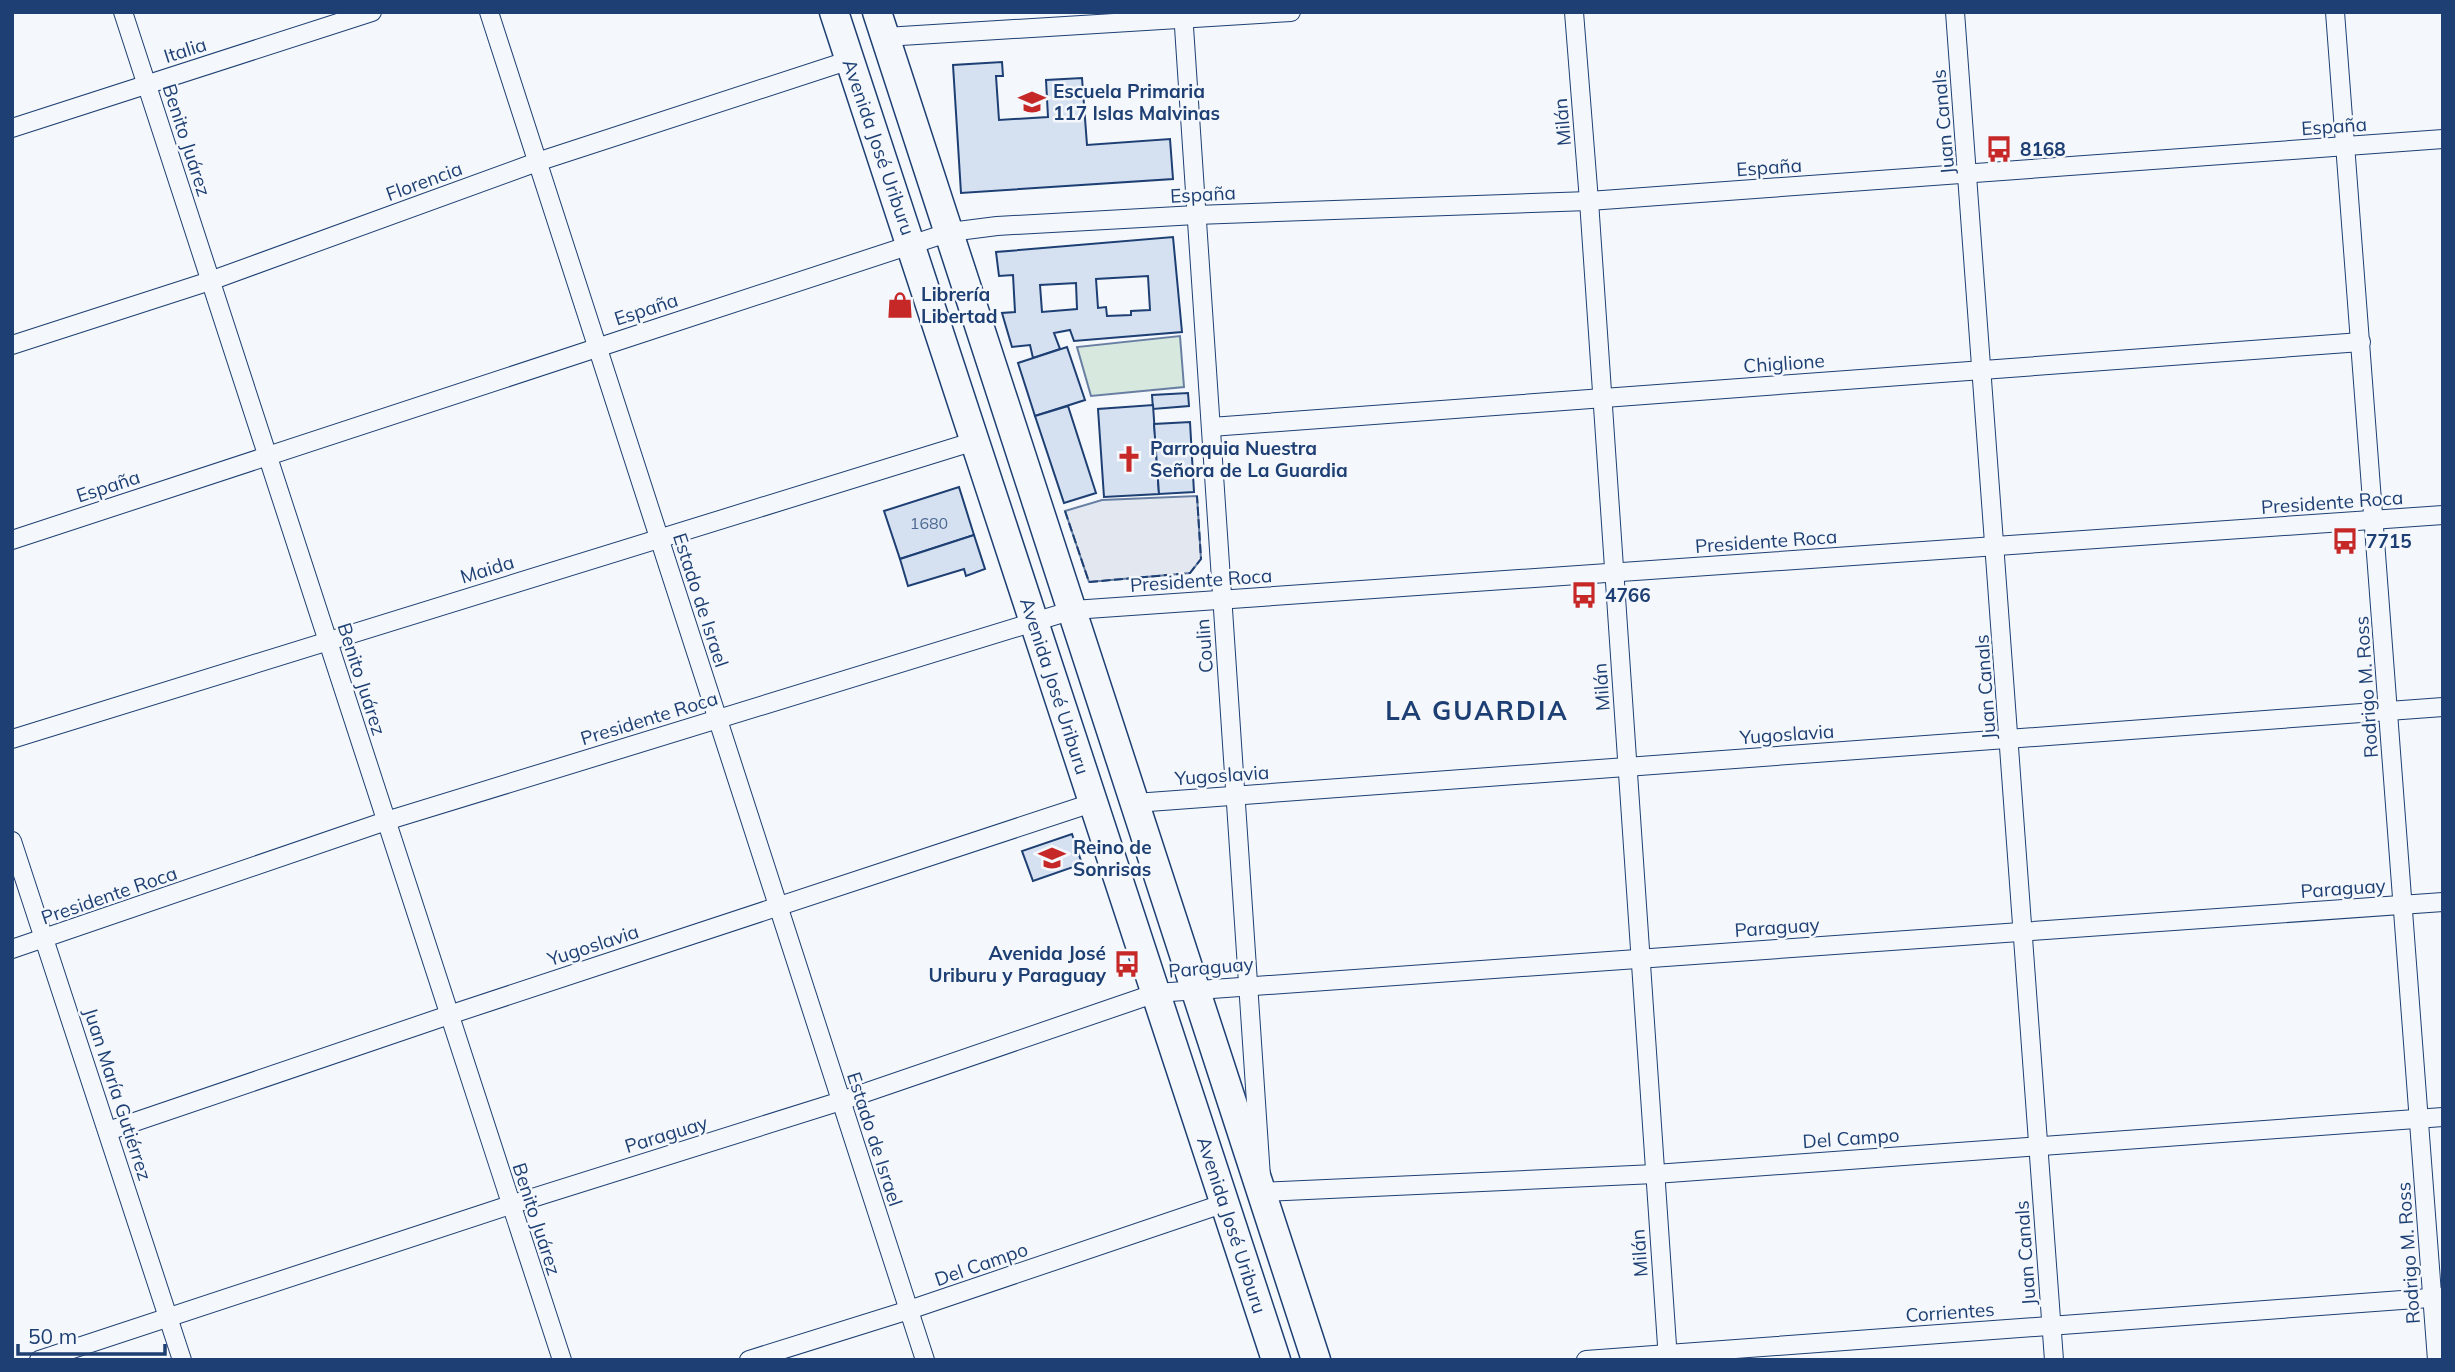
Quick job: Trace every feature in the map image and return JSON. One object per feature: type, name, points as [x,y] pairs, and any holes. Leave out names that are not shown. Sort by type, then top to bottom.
[{"type":"main road","name":"Avenida José Uriburu","points":[[834,12],[1276,1360]]},
{"type":"main road","name":"Avenida José Uriburu","points":[[881,24],[1316,1360]]},
{"type":"street","name":"Benito Juárez","points":[[123,12],[562,1360]]},
{"type":"street","name":"Italia","points":[[12,128],[372,12]]},
{"type":"street","name":"Estado de Israel","points":[[489,12],[925,1360]]},
{"type":"street","points":[[881,24],[1291,12]]},
{"type":"street","name":"Milán","points":[[1574,12],[1668,1357]]},
{"type":"street","name":"Juan Canals","points":[[1955,12],[1969,173],[2054,1360]]},
{"type":"street","name":"Rodrigo M. Ross","points":[[2336,12],[2419,1119],[2437,1297],[2437,1360]]},
{"type":"street","name":"Coulin","points":[[1183,15],[1262,1192]]},
{"type":"street","name":"Florencia","points":[[12,345],[211,281],[537,162],[850,60]]},
{"type":"street","name":"España","points":[[12,540],[950,232],[997,226],[1196,215],[1589,201],[2443,139]]},
{"type":"street","name":"Chiglione","points":[[1210,427],[2361,342]]},
{"type":"street","name":"Maida","points":[[12,739],[975,440]]},
{"type":"street","name":"Presidente Roca","points":[[12,949],[386,821],[1073,610],[2443,516]]},
{"type":"street","name":"Yugoslavia","points":[[1135,803],[2443,707]]},
{"type":"street","name":"Yugoslavia","points":[[108,1131],[449,1015],[1092,803]]},
{"type":"street","name":"Juan María Gutiérrez","points":[[12,841],[182,1360]]},
{"type":"street","name":"Paraguay","points":[[39,1360],[510,1205],[841,1101],[1156,993],[2443,902]]},
{"type":"street","name":"Del Campo","points":[[1262,1192],[1655,1174],[2443,1117]]},
{"type":"street","name":"Del Campo","points":[[749,1360],[909,1310],[1225,1203]]},
{"type":"street","name":"Corrientes","points":[[1586,1360],[1668,1357],[2437,1297]]},
{"type":"shaded area","points":[[1180,336],[1184,387],[1091,396],[1077,347]]},
{"type":"shaded area","points":[[1197,496],[1201,559],[1190,573],[1089,582],[1065,511],[1102,500]]},
{"type":"building","name":"Escuela Primaria 117 Islas Malvinas","points":[[1002,62],[1003,76],[996,76],[999,120],[1048,117],[1046,80],[1082,78],[1087,145],[1170,139],[1173,179],[961,193],[953,65]]},
{"type":"building","points":[[1173,237],[1182,332],[1074,341],[1070,330],[1054,333],[1060,349],[1033,358],[1030,345],[1012,347],[1002,313],[1015,312],[1013,275],[999,276],[996,252]],"holes":[[[1148,276],[1150,310],[1131,311],[1131,315],[1107,316],[1106,307],[1098,308],[1096,279]],[[1076,283],[1077,309],[1042,312],[1040,285]]]},
{"type":"building","points":[[1067,347],[1085,400],[1035,416],[1018,363]]},
{"type":"building","points":[[1188,393],[1189,406],[1153,409],[1152,395]]},
{"type":"building","name":"Parroquia Nuestra Señora de La Guardia","points":[[1153,405],[1159,494],[1104,497],[1098,409]]},
{"type":"building","points":[[1068,406],[1096,493],[1064,503],[1035,416]]},
{"type":"building","points":[[1190,422],[1194,492],[1159,494],[1154,424]]},
{"type":"building","points":[[959,487],[974,535],[900,559],[884,511]]},
{"type":"building","points":[[974,535],[985,569],[966,576],[964,569],[908,586],[900,559]]},
{"type":"building","name":"Reino de Sonrisas","points":[[1072,834],[1082,864],[1033,881],[1022,851]]},
{"type":"fence","points":[[1065,511],[1089,582],[1190,573],[1201,559],[1197,496]]},
{"type":"place","name":"Escuela Primaria 117 Islas Malvinas","points":[[1032,102]]},
{"type":"place","name":"8168","points":[[1999,149]]},
{"type":"place","name":"Librería Libertad","points":[[900,305]]},
{"type":"place","name":"Parroquia Nuestra Señora de La Guardia","points":[[1129,459]]},
{"type":"place","name":"7715","points":[[2345,541]]},
{"type":"place","name":"4766","points":[[1584,595]]},
{"type":"place","name":"Reino de Sonrisas","points":[[1052,858]]},
{"type":"place","name":"Avenida José Uriburu y Paraguay","points":[[1127,964]]},
{"type":"district","name":"LA GUARDIA","points":[[1477,711]]}]
